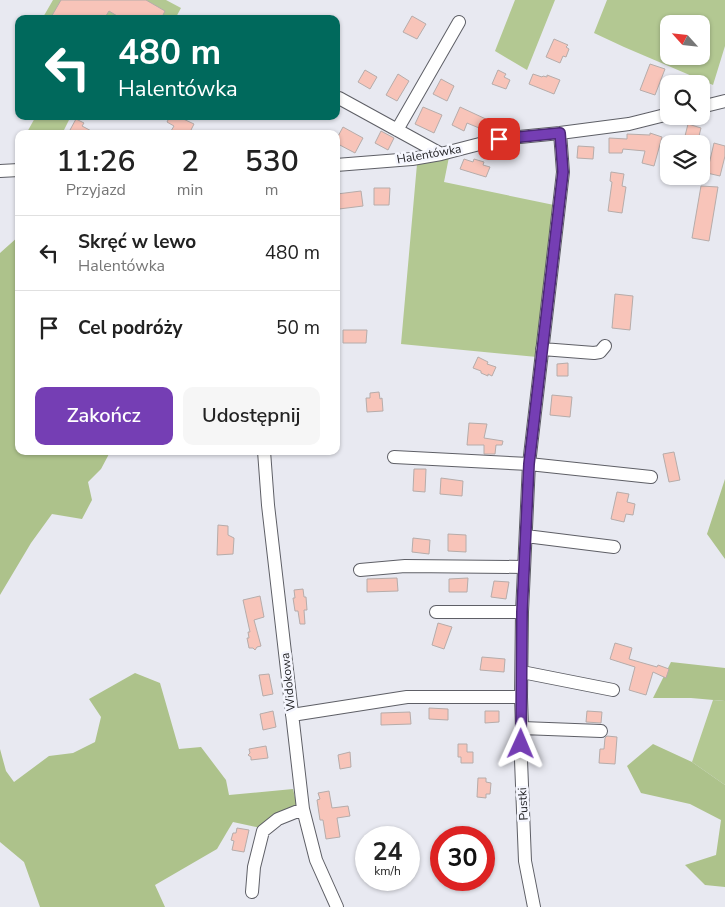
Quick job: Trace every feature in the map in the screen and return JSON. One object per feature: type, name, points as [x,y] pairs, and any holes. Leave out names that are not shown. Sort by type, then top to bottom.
[{"type":"street","points":[[397,130],[459,22]]},
{"type":"street","points":[[340,99],[441,154]]},
{"type":"street","points":[[710,105],[725,101]]},
{"type":"street","name":"Halentówka","points":[[340,165],[412,159],[441,154],[499,139],[629,124],[660,116]]},
{"type":"street","name":"Pustki","points":[[534,907],[525,860],[521,760],[522,612],[529,464],[563,172],[560,133]]},
{"type":"street","points":[[0,171],[15,170]]},
{"type":"street","points":[[542,349],[594,353],[600,352],[605,346]]},
{"type":"street","name":"Widokowa","points":[[264,455],[268,505],[303,809],[316,860],[337,907]]},
{"type":"street","points":[[394,457],[529,464],[651,477]]},
{"type":"street","points":[[526,536],[614,547]]},
{"type":"street","points":[[360,570],[405,566],[524,567]]},
{"type":"street","points":[[436,612],[522,612]]},
{"type":"street","points":[[522,672],[613,690]]},
{"type":"street","points":[[292,715],[408,697],[521,696]]},
{"type":"street","points":[[522,728],[601,731]]},
{"type":"street","points":[[252,892],[254,868],[263,831],[278,820],[303,809]]},
{"type":"green space","points":[[53,0],[166,0],[181,8],[177,15],[44,15]]},
{"type":"green space","points":[[515,0],[555,0],[527,70],[495,51]]},
{"type":"green space","points":[[607,0],[725,0],[725,46],[713,85],[710,84],[710,75],[690,75],[666,65],[710,65],[710,15],[660,15],[660,62],[594,33]]},
{"type":"green space","points":[[34,120],[69,120],[64,130],[28,130]]},
{"type":"green space","points":[[449,157],[444,182],[554,205],[537,357],[401,344],[417,164]]},
{"type":"green space","points":[[15,240],[15,455],[108,455],[101,469],[88,482],[92,500],[82,519],[52,514],[31,543],[0,595],[0,253]]},
{"type":"green space","points":[[725,479],[725,559],[707,534]]},
{"type":"green space","points":[[671,662],[725,668],[725,701],[691,698],[653,698]]},
{"type":"green space","points":[[135,673],[160,683],[179,749],[201,747],[226,780],[229,795],[293,789],[297,806],[261,828],[233,822],[217,849],[155,885],[165,907],[40,907],[24,862],[0,842],[0,749],[6,771],[14,782],[49,756],[73,753],[95,742],[101,717],[89,699]]},
{"type":"green space","points":[[713,700],[725,701],[725,785],[692,762]]},
{"type":"green space","points":[[653,744],[692,762],[725,785],[725,887],[705,885],[685,865],[716,855],[721,820],[690,804],[641,793],[627,766]]},
{"type":"building","points":[[61,0],[146,0],[165,11],[163,15],[116,15],[109,11],[106,15],[52,15]]},
{"type":"building","points":[[412,16],[426,24],[417,39],[403,32]]},
{"type":"building","points":[[554,39],[568,45],[566,47],[569,49],[566,57],[563,56],[560,63],[546,57]]},
{"type":"building","points":[[650,64],[665,69],[663,75],[660,75],[660,82],[655,95],[640,90]]},
{"type":"building","points":[[365,70],[377,77],[370,89],[358,82]]},
{"type":"building","points":[[498,70],[506,74],[504,77],[510,80],[506,89],[492,84]]},
{"type":"building","points":[[398,74],[409,81],[397,101],[386,95]]},
{"type":"building","points":[[533,74],[542,77],[547,77],[547,75],[560,80],[554,94],[529,84]]},
{"type":"building","points":[[441,79],[454,86],[447,101],[433,94]]},
{"type":"building","points":[[423,107],[442,115],[434,133],[415,124]]},
{"type":"building","points":[[460,107],[488,120],[484,130],[467,123],[464,131],[452,125]]},
{"type":"building","points":[[75,120],[78,120],[84,123],[82,126],[90,130],[70,130]]},
{"type":"building","points":[[168,120],[185,120],[194,124],[191,130],[172,130],[174,126],[167,122]]},
{"type":"building","points":[[688,125],[701,128],[699,135],[685,135]]},
{"type":"building","points":[[343,127],[363,138],[355,153],[340,145],[340,133]]},
{"type":"building","points":[[381,131],[394,138],[388,150],[375,143]]},
{"type":"building","points":[[650,133],[660,136],[660,144],[654,166],[642,163],[645,151],[623,149],[622,153],[609,153],[609,138],[627,139],[627,134],[650,135]]},
{"type":"building","points":[[714,143],[725,146],[725,156],[720,176],[710,174],[710,160]]},
{"type":"building","points":[[578,146],[594,147],[593,159],[577,158]]},
{"type":"building","points":[[464,159],[473,162],[474,159],[484,162],[483,165],[490,167],[486,177],[460,169]]},
{"type":"building","points":[[611,172],[624,174],[622,186],[626,187],[622,213],[608,211],[612,182],[610,181]]},
{"type":"building","points":[[701,186],[718,187],[709,241],[692,238]]},
{"type":"building","points":[[374,188],[390,188],[389,205],[374,205]]},
{"type":"building","points":[[361,191],[363,206],[340,209],[340,194]]},
{"type":"building","points":[[615,294],[633,296],[630,330],[612,328]]},
{"type":"building","points":[[343,330],[367,330],[366,343],[343,343]]},
{"type":"building","points":[[478,357],[488,362],[487,364],[496,367],[492,376],[488,374],[488,376],[473,368]]},
{"type":"building","points":[[568,363],[568,376],[557,376],[557,364]]},
{"type":"building","points":[[379,392],[380,399],[382,398],[383,411],[367,412],[366,398],[370,398],[370,393]]},
{"type":"building","points":[[552,395],[572,397],[570,417],[550,415]]},
{"type":"building","points":[[469,423],[487,424],[484,438],[503,441],[502,445],[496,445],[495,454],[484,454],[484,445],[467,445]]},
{"type":"building","points":[[674,452],[680,480],[669,482],[663,454]]},
{"type":"building","points":[[414,469],[426,469],[425,492],[413,491]]},
{"type":"building","points":[[441,478],[463,481],[462,496],[440,494]]},
{"type":"building","points":[[617,492],[629,494],[627,502],[635,504],[633,515],[626,514],[624,522],[611,519]]},
{"type":"building","points":[[218,525],[228,526],[228,535],[234,538],[233,554],[217,555]]},
{"type":"building","points":[[448,534],[466,535],[466,552],[448,551]]},
{"type":"building","points":[[413,538],[430,540],[429,554],[412,552]]},
{"type":"building","points":[[397,578],[398,591],[367,592],[367,579]]},
{"type":"building","points":[[468,578],[467,592],[449,592],[449,579]]},
{"type":"building","points":[[494,581],[509,582],[506,599],[491,597]]},
{"type":"building","points":[[303,589],[307,610],[304,610],[305,624],[300,624],[293,598],[295,598],[294,590]]},
{"type":"building","points":[[260,596],[264,617],[254,620],[261,646],[255,650],[249,648],[247,638],[249,638],[248,632],[250,632],[243,600]]},
{"type":"building","points":[[438,623],[452,627],[444,649],[432,645]]},
{"type":"building","points":[[615,643],[632,648],[629,659],[669,669],[666,678],[653,672],[646,695],[629,690],[635,667],[610,659]]},
{"type":"building","points":[[482,657],[505,659],[504,672],[480,670]]},
{"type":"building","points":[[269,674],[273,694],[263,696],[259,675]]},
{"type":"building","points":[[429,708],[448,709],[448,720],[429,719]]},
{"type":"building","points":[[273,711],[276,727],[263,730],[260,714]]},
{"type":"building","points":[[485,711],[499,711],[499,722],[485,723]]},
{"type":"building","points":[[587,711],[602,712],[601,723],[586,722]]},
{"type":"building","points":[[410,712],[411,724],[381,725],[381,713]]},
{"type":"building","points":[[607,736],[617,737],[615,764],[599,763],[600,749],[604,749]]},
{"type":"building","points":[[458,744],[467,744],[467,752],[473,752],[473,763],[461,763],[461,757],[458,757]]},
{"type":"building","points":[[266,746],[268,758],[251,760],[251,757],[248,755],[250,753],[249,749]]},
{"type":"building","points":[[350,752],[351,767],[340,769],[338,755]]},
{"type":"building","points":[[478,778],[486,778],[486,782],[491,783],[490,794],[486,794],[486,798],[477,797]]},
{"type":"building","points":[[329,791],[332,808],[348,806],[350,816],[337,818],[340,837],[326,839],[323,820],[320,820],[317,800],[320,799],[318,793]]},
{"type":"building","points":[[237,828],[249,830],[244,852],[232,850],[234,841],[231,840]]},
{"type":"route","points":[[499,139],[560,133],[563,172],[529,464],[522,612],[521,744]]}]
